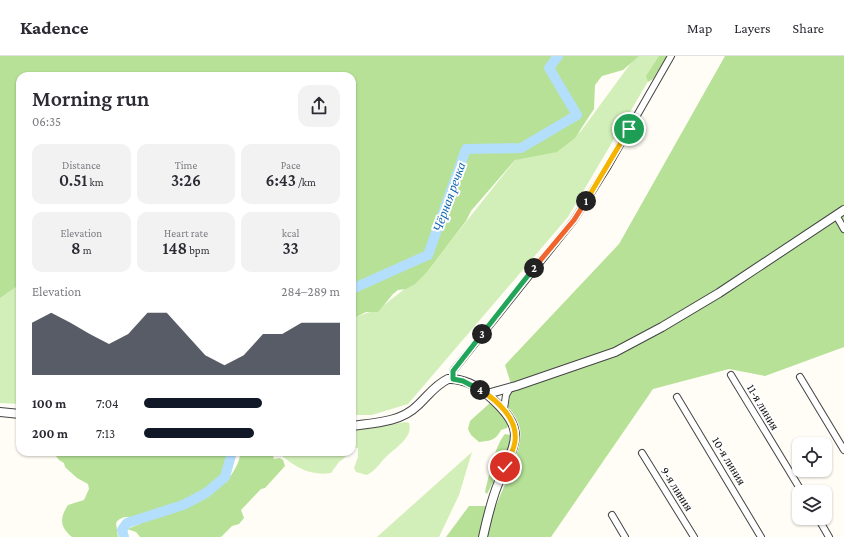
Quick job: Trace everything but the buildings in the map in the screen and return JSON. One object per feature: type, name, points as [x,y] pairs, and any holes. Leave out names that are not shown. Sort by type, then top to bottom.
[{"type":"street","points":[[453,379],[453,371],[574,220],[608,166],[671,56]]},
{"type":"street","points":[[487,394],[510,388],[615,352],[662,328],[719,293],[844,210]]},
{"type":"street","points":[[836,215],[844,229]]},
{"type":"street","name":"11-я линия","points":[[731,375],[798,485]]},
{"type":"street","points":[[800,378],[844,450]]},
{"type":"street","points":[[356,425],[388,420],[405,415],[417,407],[442,381],[453,379],[463,381],[487,394],[504,409],[513,424],[515,443],[494,495],[483,537]]},
{"type":"street","points":[[504,409],[506,395],[510,388]]},
{"type":"street","name":"10-я линия","points":[[677,397],[762,537]]},
{"type":"street","points":[[0,412],[16,414]]},
{"type":"street","name":"9-я линия","points":[[642,453],[694,537]]},
{"type":"street","points":[[612,515],[625,537]]},
{"type":"street","points":[[822,525],[829,537]]},
{"type":"green space","points":[[0,56],[639,56],[623,70],[602,76],[595,85],[594,109],[575,138],[557,152],[515,160],[471,211],[466,221],[426,273],[415,284],[406,289],[398,290],[378,312],[366,312],[356,317],[356,72],[16,72],[16,287],[0,298]]},
{"type":"green space","points":[[636,56],[663,56],[568,217],[408,404],[372,415],[356,415],[356,317],[379,309],[426,272],[516,159],[554,152],[581,131]]},
{"type":"green space","points":[[659,56],[667,56],[653,79],[648,82],[646,76]]},
{"type":"green space","points":[[725,56],[844,56],[844,347],[765,376],[729,369],[653,389],[551,537],[446,537],[469,506],[496,506],[516,456],[519,446],[520,429],[516,417],[508,407],[510,395],[513,390],[505,365],[619,244]]},
{"type":"green space","points":[[16,286],[16,404],[0,403],[0,297]]},
{"type":"green space","points":[[491,402],[502,413],[508,425],[507,428],[501,430],[495,438],[479,442],[471,435],[468,429],[470,421]]},
{"type":"green space","points":[[406,422],[409,423],[410,428],[402,443],[367,475],[356,472],[354,468],[358,457],[358,448],[356,448],[356,430]]},
{"type":"green space","points":[[505,434],[510,435],[509,451],[487,494],[485,492],[493,461],[498,445]]},
{"type":"green space","points":[[472,452],[459,495],[439,537],[377,537]]},
{"type":"green space","points":[[56,456],[229,456],[229,467],[217,483],[226,483],[240,456],[273,456],[274,459],[280,458],[283,460],[285,466],[265,488],[261,489],[241,510],[244,518],[239,524],[232,526],[221,537],[140,537],[136,532],[127,529],[140,524],[138,521],[132,518],[124,517],[116,523],[118,537],[72,537],[63,526],[63,514],[68,505],[84,500],[89,489],[88,484],[77,478],[65,467],[64,463]]},
{"type":"green space","points":[[282,456],[346,456],[339,462],[331,473],[324,474],[310,472],[292,464]]},
{"type":"waterway","name":"Чёрная речка","points":[[356,287],[428,255],[466,149],[521,148],[577,115],[549,68],[558,56]]},
{"type":"waterway","name":"Чёрная речка","points":[[124,537],[122,530],[127,523],[183,505],[206,493],[225,477],[231,456]]},
{"type":"route","points":[[505,467],[515,443],[515,429],[510,418],[504,409],[487,394],[463,381],[453,379],[453,371],[480,335],[574,220],[629,129]]}]
